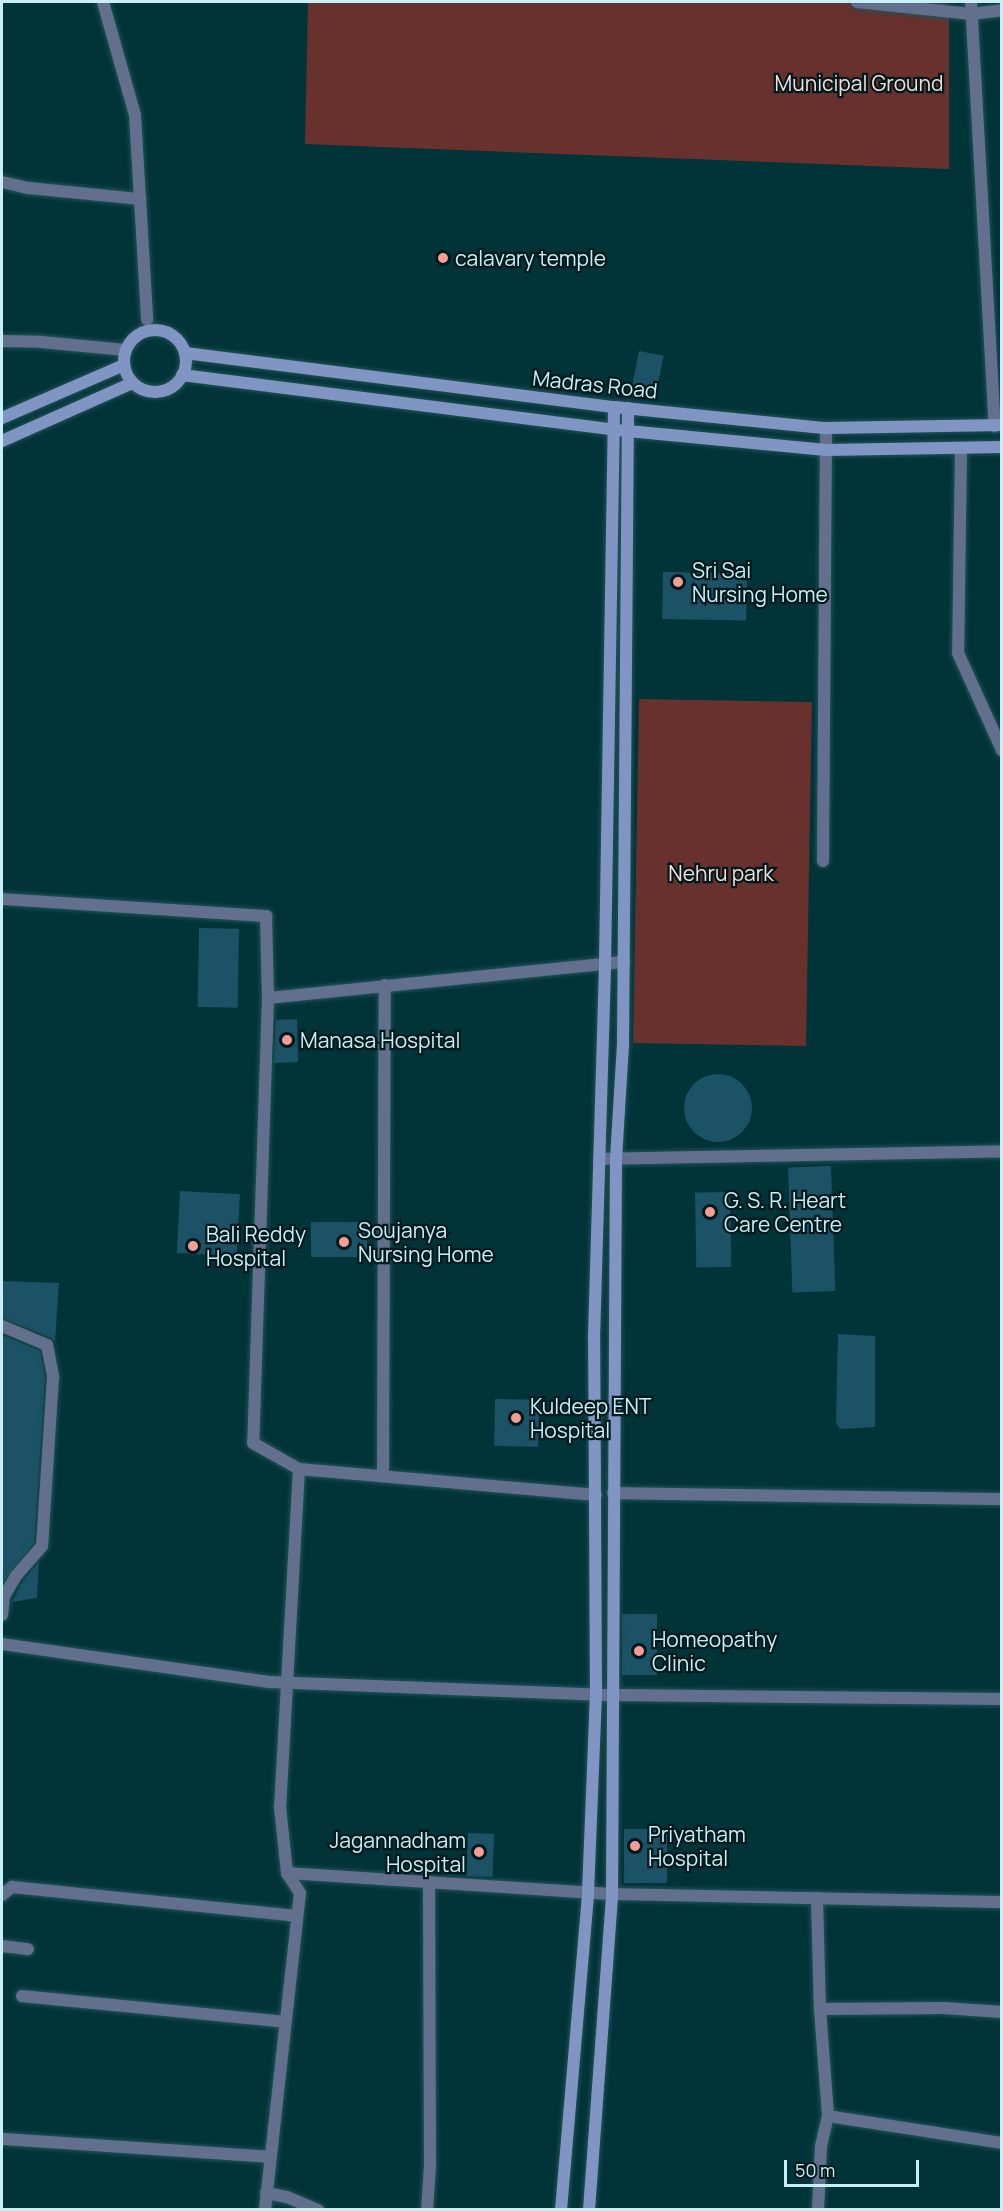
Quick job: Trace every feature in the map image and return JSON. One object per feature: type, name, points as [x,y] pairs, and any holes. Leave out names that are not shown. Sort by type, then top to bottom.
[{"type":"main road","points":[[154,330],[174,336],[185,353],[186,363],[182,375],[170,388],[150,392],[132,382],[124,364],[126,350],[135,337],[154,330]]},
{"type":"main road","name":"Madras Road","points":[[185,353],[614,407],[826,428],[998,425]]},
{"type":"main road","points":[[2,418],[124,364]]},
{"type":"main road","points":[[182,375],[628,431],[826,450],[1002,447]]},
{"type":"main road","points":[[2,441],[132,382]]},
{"type":"main road","points":[[561,2210],[588,1893],[596,1694],[594,1338],[605,964],[614,407]]},
{"type":"main road","points":[[589,2210],[612,1894],[616,1159],[623,1045],[628,408]]},
{"type":"street","points":[[104,2],[135,115],[147,320]]},
{"type":"street","points":[[857,2],[1002,10]]},
{"type":"street","points":[[971,8],[998,425]]},
{"type":"street","points":[[2,182],[29,188],[140,199]]},
{"type":"street","points":[[2,341],[42,342],[126,350]]},
{"type":"street","points":[[823,861],[826,428]]},
{"type":"street","points":[[961,448],[958,653],[1002,750]]},
{"type":"street","points":[[2,899],[266,916],[267,998],[253,1443],[299,1469],[596,1495]]},
{"type":"street","points":[[267,998],[624,962]]},
{"type":"street","points":[[382,1476],[385,985]]},
{"type":"street","points":[[599,1159],[1002,1151]]},
{"type":"street","points":[[2,1326],[47,1345],[52,1377],[42,1546],[16,1576],[4,1596],[2,1615]]},
{"type":"street","points":[[265,2210],[300,1893],[287,1873],[280,1807],[299,1469]]},
{"type":"street","points":[[613,1493],[1002,1499]]},
{"type":"street","points":[[2,1644],[287,1683],[614,1695],[1002,1700]]},
{"type":"street","points":[[287,1873],[612,1894],[1002,1902]]},
{"type":"street","points":[[427,2210],[430,2166],[429,1882]]},
{"type":"street","points":[[2,1895],[12,1887],[297,1916]]},
{"type":"street","points":[[817,1898],[820,2009],[828,2116],[821,2146],[818,2210]]},
{"type":"street","points":[[2,1946],[28,1949]]},
{"type":"street","points":[[22,1996],[285,2022]]},
{"type":"street","points":[[820,2009],[943,2008],[1002,2012]]},
{"type":"street","points":[[828,2116],[1002,2144]]},
{"type":"street","points":[[2,2139],[270,2157]]},
{"type":"street","points":[[266,2193],[287,2197],[318,2210]]},
{"type":"green space","name":"Municipal Ground","points":[[308,2],[949,2],[949,169],[305,144]]},
{"type":"green space","name":"Nehru park","points":[[639,699],[812,702],[806,1046],[633,1043]]},
{"type":"building","points":[[639,351],[664,356],[656,392],[632,387]]},
{"type":"building","points":[[663,572],[747,573],[746,620],[662,619]]},
{"type":"building","points":[[199,928],[239,929],[238,1008],[198,1007]]},
{"type":"building","points":[[297,1019],[298,1062],[274,1063],[276,1020]]},
{"type":"building","points":[[711,1074],[725,1074],[737,1079],[747,1089],[752,1108],[747,1127],[737,1137],[725,1142],[711,1142],[699,1137],[689,1127],[684,1115],[684,1101],[689,1089],[699,1079]]},
{"type":"building","points":[[831,1166],[835,1291],[792,1292],[788,1168]]},
{"type":"building","points":[[180,1191],[240,1194],[237,1256],[177,1253]]},
{"type":"building","points":[[730,1192],[731,1267],[696,1268],[695,1193]]},
{"type":"building","points":[[311,1222],[367,1222],[367,1257],[311,1257]]},
{"type":"building","points":[[2,1281],[59,1283],[55,1342],[50,1337],[2,1318]]},
{"type":"building","points":[[838,1334],[875,1336],[875,1427],[840,1429],[836,1422]]},
{"type":"building","points":[[2,1335],[40,1351],[45,1377],[34,1543],[2,1584]]},
{"type":"building","points":[[495,1399],[539,1400],[538,1447],[494,1446]]},
{"type":"building","points":[[39,1562],[37,1598],[12,1602],[23,1581]]},
{"type":"building","points":[[622,1614],[657,1614],[657,1675],[622,1675]]},
{"type":"building","points":[[624,1829],[667,1829],[667,1883],[624,1883]]},
{"type":"building","points":[[468,1833],[494,1834],[492,1877],[466,1876]]},
{"type":"place","name":"calavary temple","points":[[443,258]]},
{"type":"place","name":"Sri Sai Nursing Home","points":[[678,582]]},
{"type":"place","name":"Manasa Hospital","points":[[287,1040]]},
{"type":"place","name":"G. S. R. Heart Care Centre","points":[[710,1212]]},
{"type":"place","name":"Soujanya Nursing Home","points":[[344,1242]]},
{"type":"place","name":"Bali Reddy Hospital","points":[[193,1246]]},
{"type":"place","name":"Kuldeep ENT Hospital","points":[[516,1418]]},
{"type":"place","name":"Homeopathy Clinic","points":[[639,1651]]},
{"type":"place","name":"Priyatham Hospital","points":[[635,1846]]},
{"type":"place","name":"Jagannadham Hospital","points":[[479,1852]]}]
